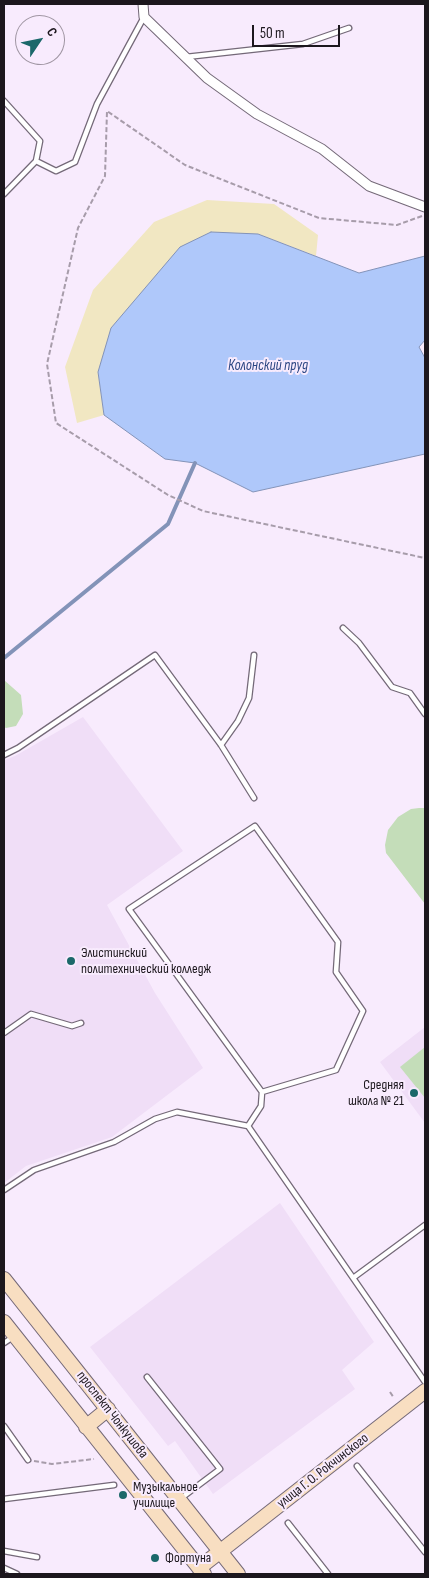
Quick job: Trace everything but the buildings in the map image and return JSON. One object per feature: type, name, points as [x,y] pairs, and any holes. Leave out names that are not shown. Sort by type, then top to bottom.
[{"type":"main road","name":"проспект Чонкушова","points":[[4,1279],[238,1574]]},
{"type":"main road","name":"проспект Чонкушова","points":[[4,1322],[9,1340],[86,1427],[201,1571]]},
{"type":"main road","name":"улица Г. О. Рокчинского","points":[[201,1571],[220,1552],[425,1391]]},
{"type":"main road","points":[[86,1427],[108,1409]]},
{"type":"street","points":[[143,4],[144,17],[207,78],[257,114],[322,149],[369,186],[425,207]]},
{"type":"lane","points":[[36,161],[56,171],[75,162],[97,104],[144,17]]},
{"type":"lane","points":[[186,57],[304,44],[349,28]]},
{"type":"lane","points":[[4,101],[40,141],[36,161],[4,194]]},
{"type":"lane","points":[[343,628],[359,643],[392,687],[410,693],[425,714]]},
{"type":"lane","points":[[4,755],[18,748],[155,655],[221,745],[254,798]]},
{"type":"lane","points":[[221,745],[238,721],[249,698],[254,655]]},
{"type":"lane","points":[[248,1126],[261,1106],[262,1092],[130,909],[254,826],[338,942],[336,972],[363,1011],[336,1070],[262,1092]]},
{"type":"lane","points":[[4,1033],[31,1014],[72,1026],[81,1023]]},
{"type":"lane","points":[[4,1190],[34,1170],[114,1142],[155,1119],[177,1112],[248,1126],[425,1382]]},
{"type":"lane","points":[[353,1278],[425,1225]]},
{"type":"lane","points":[[147,1377],[220,1469],[179,1500]]},
{"type":"lane","points":[[4,1426],[28,1460]]},
{"type":"lane","points":[[357,1466],[425,1552]]},
{"type":"lane","points":[[4,1499],[114,1485]]},
{"type":"lane","points":[[288,1523],[328,1574]]},
{"type":"lane","points":[[4,1551],[37,1557]]},
{"type":"lane","points":[[4,1568],[17,1574]]},
{"type":"path","points":[[425,215],[397,225],[319,218],[185,165],[107,111],[105,176],[78,228],[47,364],[56,423],[168,495],[203,511],[425,558]]},
{"type":"path","points":[[28,1460],[52,1464],[94,1459]]},
{"type":"shaded area","name":"Элистинский политехнический колледж","points":[[83,717],[183,851],[107,905],[155,993],[203,1068],[112,1137],[26,1166],[4,1183],[4,760],[15,756]]},
{"type":"shaded area","name":"Средняя школа № 21","points":[[425,1027],[425,1123],[380,1062]]},
{"type":"shaded area","points":[[280,1203],[374,1342],[342,1370],[355,1389],[213,1494],[175,1441],[168,1446],[90,1347]]},
{"type":"green space","points":[[4,680],[21,695],[23,714],[16,726],[6,728],[4,727]]},
{"type":"green space","points":[[425,808],[425,904],[386,853],[385,845],[388,830],[398,817],[411,809]]},
{"type":"green space","points":[[425,1047],[425,1098],[400,1067]]},
{"type":"sand","points":[[207,200],[274,204],[318,235],[316,256],[258,234],[98,372],[104,415],[77,423],[65,367],[93,290],[154,222]]},
{"type":"water","name":"Колонский пруд","points":[[211,232],[258,234],[359,273],[425,256],[425,340],[419,347],[425,358],[425,454],[253,492],[195,463],[165,459],[104,415],[98,372],[111,328],[180,247]]},
{"type":"waterway","points":[[4,658],[168,524],[195,463]]},
{"type":"place","name":"Элистинский политехнический колледж","points":[[71,961]]},
{"type":"place","name":"Средняя школа № 21","points":[[414,1093]]},
{"type":"place","name":"Музыкальное училище","points":[[123,1495]]},
{"type":"place","name":"Фортуна","points":[[155,1558]]}]
